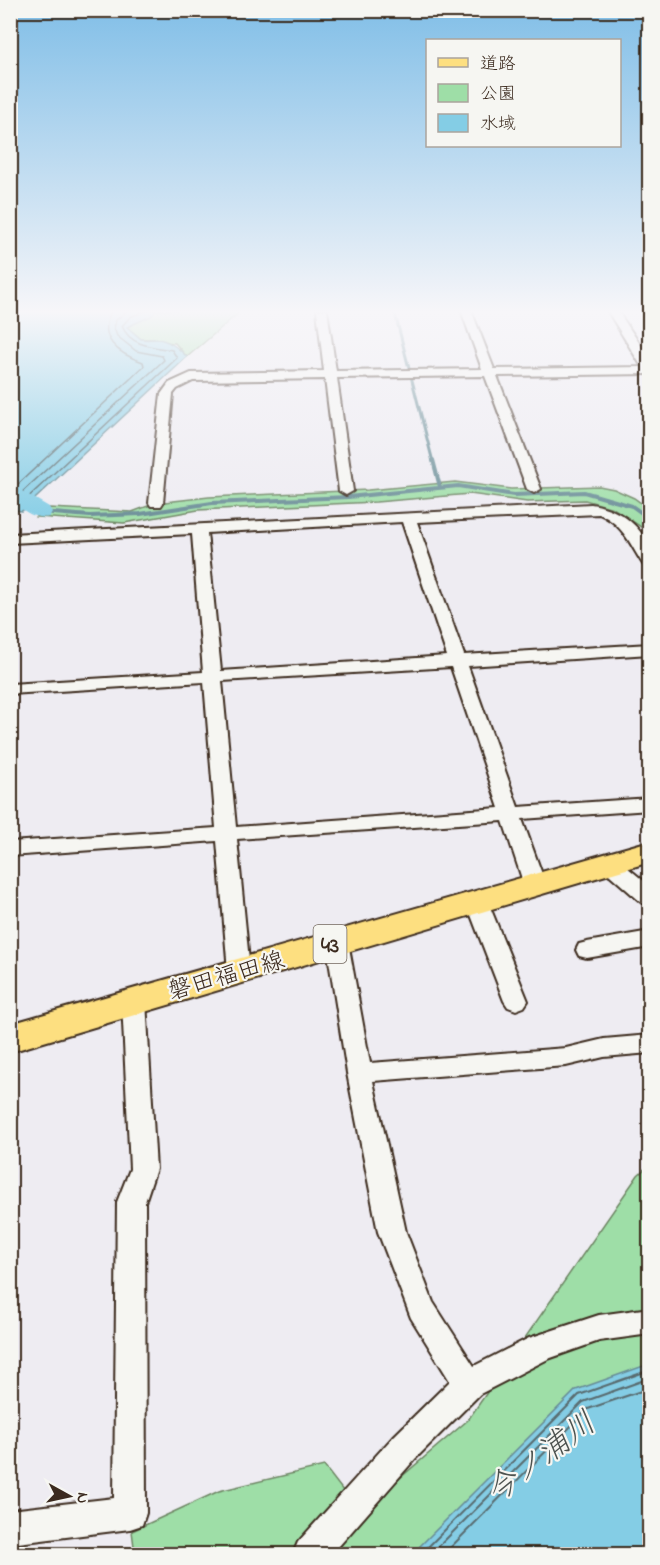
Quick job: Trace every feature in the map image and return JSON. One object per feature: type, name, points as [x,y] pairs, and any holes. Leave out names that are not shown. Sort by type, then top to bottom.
[{"type":"main road","name":"磐田福田線","points":[[10,1038],[650,851]]},
{"type":"street","points":[[156,503],[167,394],[179,383]]},
{"type":"street","points":[[331,383],[346,491]]},
{"type":"street","points":[[493,383],[534,489]]},
{"type":"street","points":[[10,539],[604,509],[612,512],[625,525],[650,564]]},
{"type":"street","points":[[408,518],[512,813],[534,885]]},
{"type":"street","points":[[199,529],[238,971]]},
{"type":"street","points":[[10,689],[650,649]]},
{"type":"street","points":[[10,849],[650,804]]},
{"type":"street","points":[[609,863],[650,898]]},
{"type":"street","points":[[477,902],[516,1001]]},
{"type":"street","points":[[587,950],[650,939]]},
{"type":"street","points":[[337,942],[359,1074],[392,1232],[422,1309],[469,1384]]},
{"type":"street","points":[[10,1527],[130,1513],[131,1202],[143,1169],[134,1002]]},
{"type":"street","points":[[359,1074],[566,1057],[604,1048],[650,1044]]},
{"type":"street","points":[[310,1554],[404,1448],[469,1384],[534,1350],[559,1341],[599,1328],[650,1321]]},
{"type":"green space","points":[[455,482],[511,489],[599,486],[614,489],[634,498],[649,509],[650,533],[613,508],[585,500],[527,502],[470,494],[376,502],[198,510],[124,523],[36,517],[49,508],[132,512],[156,503],[209,497],[368,490]]},
{"type":"green space","points":[[649,1165],[649,1554],[135,1554],[132,1531],[219,1491],[324,1466],[344,1492],[312,1553],[468,1420],[638,1175]]},
{"type":"water","points":[[10,383],[159,383],[22,511],[11,510]]},
{"type":"water","name":"今ノ浦川","points":[[649,1364],[649,1551],[644,1554],[412,1554],[576,1390]]},
{"type":"waterway","points":[[413,383],[433,462]]},
{"type":"waterway","points":[[433,460],[440,487]]},
{"type":"waterway","points":[[41,512],[90,516],[140,514],[212,503],[348,497],[458,486],[514,495],[584,492],[632,506],[650,519]]},
{"type":"waterway","points":[[10,492],[41,512]]}]
